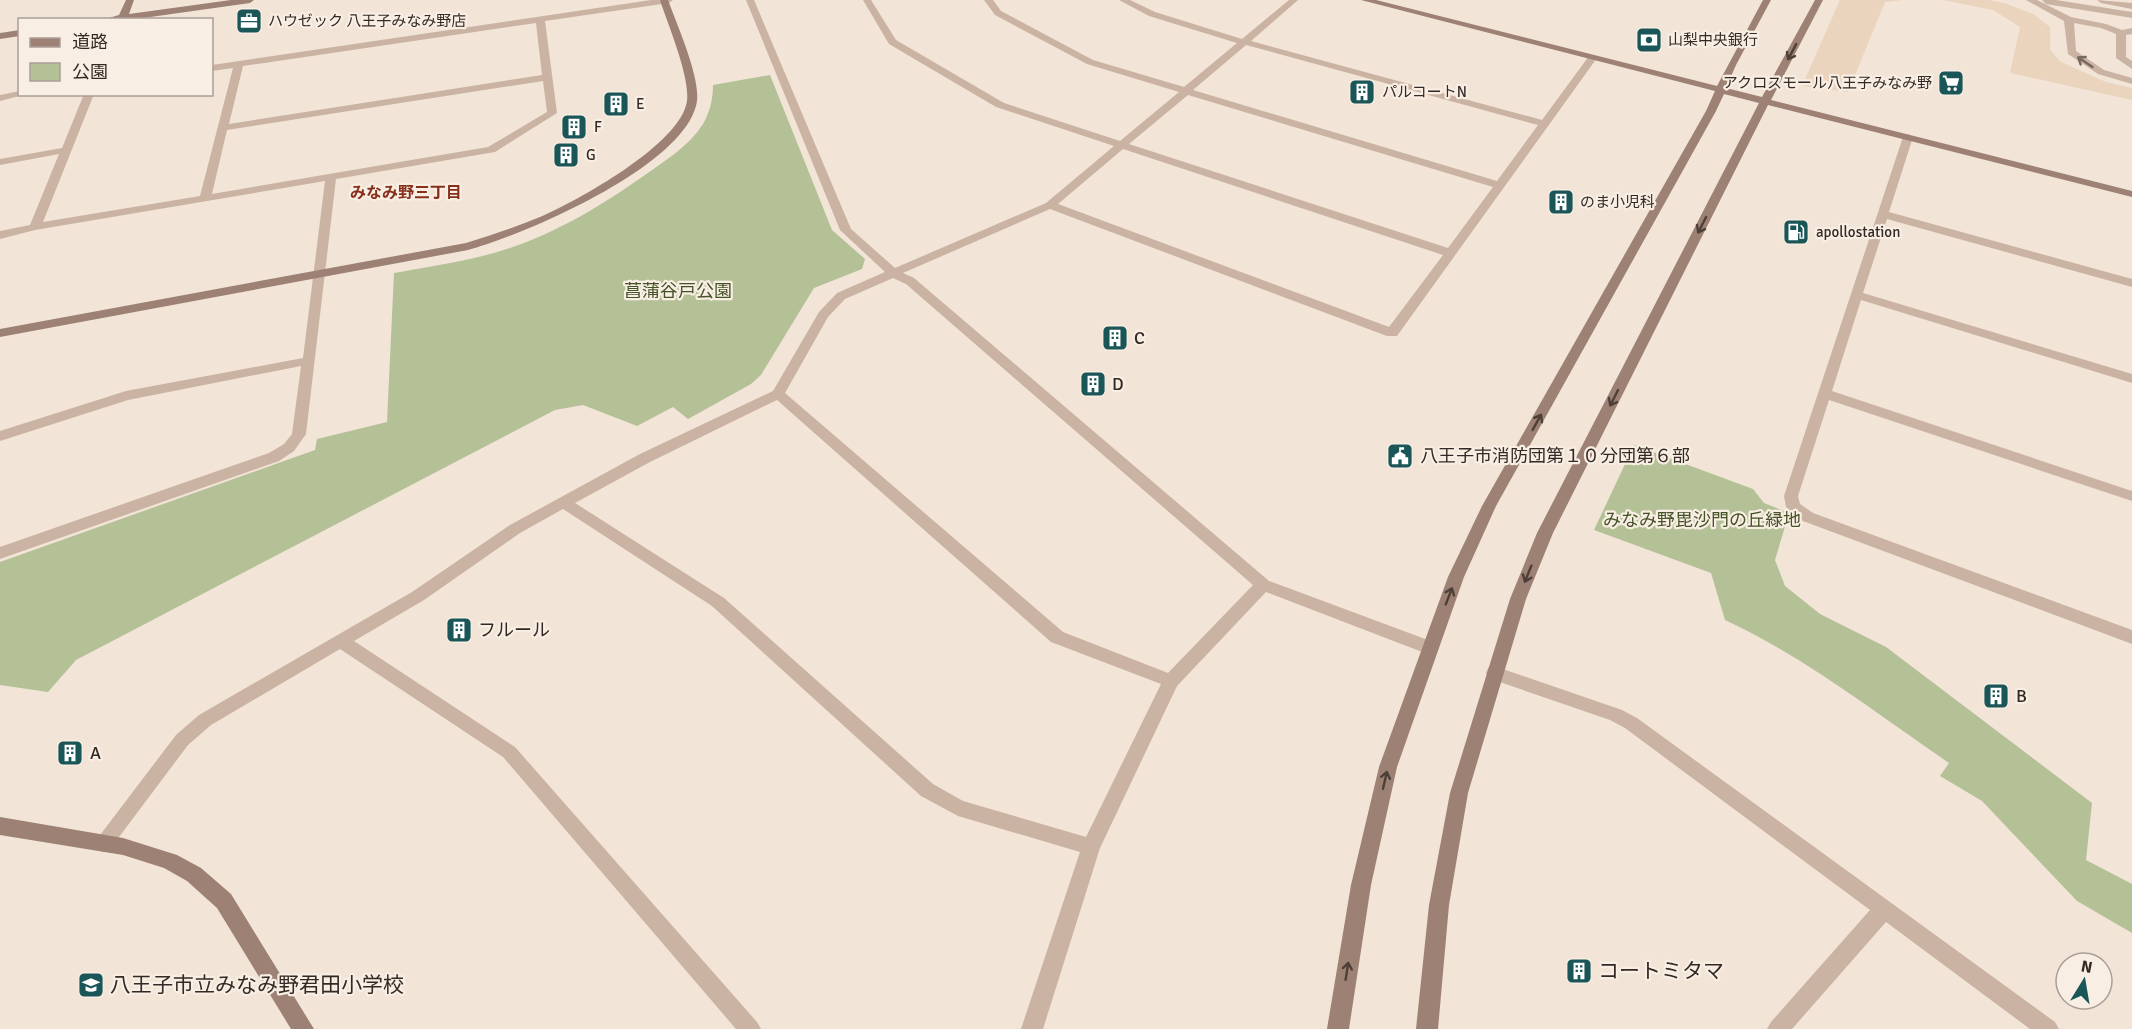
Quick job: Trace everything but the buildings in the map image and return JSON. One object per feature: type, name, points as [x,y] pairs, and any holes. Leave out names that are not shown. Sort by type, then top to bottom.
[{"type":"street","points":[[122,18],[130,0]]},
{"type":"street","points":[[122,18],[250,0]]},
{"type":"street","points":[[0,333],[468,246],[529,227],[578,204],[658,149],[686,117],[693,92],[666,0],[213,68]]},
{"type":"street","points":[[750,0],[846,230],[894,274],[910,282],[1263,585],[1430,648]]},
{"type":"street","points":[[867,0],[892,42],[1000,105],[1450,253]]},
{"type":"street","points":[[988,0],[998,13],[1081,58],[1499,185]]},
{"type":"street","points":[[1123,0],[1152,14],[1244,42],[1544,124]]},
{"type":"street","points":[[103,843],[193,728],[418,596],[489,545],[563,502],[645,458],[778,394],[822,315],[832,302],[853,290],[1050,205],[1294,0]]},
{"type":"street","points":[[1365,0],[2132,194]]},
{"type":"street","points":[[1338,1029],[1361,885],[1388,767],[1456,577],[1489,506],[1712,111],[1731,65],[1767,0]]},
{"type":"street","points":[[1427,1029],[1439,905],[1459,793],[1518,599],[1545,533],[1819,0]]},
{"type":"street","points":[[2030,0],[2068,19],[2103,26],[2121,33],[2132,29]]},
{"type":"street","points":[[2041,0],[2132,15]]},
{"type":"street","points":[[2101,0],[2132,6]]},
{"type":"street","points":[[2064,4],[2132,29]]},
{"type":"street","points":[[2068,19],[2071,27],[2071,52],[2101,72],[2132,81]]},
{"type":"street","points":[[0,236],[35,227],[491,150],[552,113],[540,20]]},
{"type":"street","points":[[0,36],[18,33]]},
{"type":"street","points":[[2121,33],[2121,58],[2132,66]]},
{"type":"street","points":[[1050,205],[1392,333],[1592,58]]},
{"type":"street","points":[[205,199],[239,64]]},
{"type":"street","points":[[223,128],[548,77]]},
{"type":"street","points":[[0,98],[18,95]]},
{"type":"street","points":[[35,227],[88,96]]},
{"type":"street","points":[[1908,137],[1791,496],[1793,507],[1799,512],[2132,637]]},
{"type":"street","points":[[0,162],[66,150]]},
{"type":"street","points":[[0,553],[285,451],[299,434],[307,361],[321,272],[331,177]]},
{"type":"street","points":[[1882,214],[2132,283]]},
{"type":"street","points":[[1857,295],[2132,379]]},
{"type":"street","points":[[0,436],[126,396],[307,361]]},
{"type":"street","points":[[778,394],[1057,637],[1172,681]]},
{"type":"street","points":[[1826,394],[2132,496]]},
{"type":"street","points":[[563,502],[718,602],[927,790],[942,800],[958,808],[1091,847]]},
{"type":"street","points":[[1032,1029],[1091,847],[1172,681],[1263,585]]},
{"type":"street","points":[[342,642],[509,752],[750,1029]]},
{"type":"street","points":[[1494,673],[1616,715],[1632,723],[2048,1029]]},
{"type":"street","points":[[0,826],[103,843],[160,857],[187,870],[207,884],[224,901],[303,1029]]},
{"type":"street","points":[[1778,1029],[1884,909]]},
{"type":"green space","name":"菖蒲谷戸公園","points":[[770,75],[832,230],[865,259],[862,269],[814,288],[761,375],[751,384],[688,419],[673,407],[637,426],[583,405],[555,410],[76,660],[48,692],[0,685],[0,562],[315,450],[317,439],[387,422],[394,273],[496,253],[563,225],[613,197],[684,146],[705,119],[711,105],[713,85]]},
{"type":"green space","name":"みなみ野毘沙門の丘緑地","points":[[1634,445],[1753,489],[1764,503],[1789,513],[1775,560],[1785,586],[1820,614],[1886,647],[2092,803],[2086,860],[2132,884],[2132,933],[2077,901],[1982,801],[1940,776],[1949,763],[1784,651],[1725,620],[1711,573],[1594,530]]},
{"type":"shaded area","points":[[1840,0],[1903,0],[1885,2],[1848,92],[1802,86]]},
{"type":"shaded area","points":[[1943,0],[1989,0],[2035,15],[2050,27],[2050,50],[2061,62],[2106,82],[2132,88],[2132,100],[2010,73],[2020,27],[1993,10]]},
{"type":"place","name":"ハウゼック 八王子みなみ野店","points":[[249,21]]},
{"type":"place","name":"山梨中央銀行","points":[[1649,40]]},
{"type":"place","name":"アクロスモール八王子みなみ野","points":[[1951,83]]},
{"type":"place","name":"パルコートN","points":[[1362,92]]},
{"type":"place","name":"E","points":[[616,104]]},
{"type":"place","name":"F","points":[[574,127]]},
{"type":"place","name":"G","points":[[566,155]]},
{"type":"place","name":"のま小児科","points":[[1561,202]]},
{"type":"place","name":"apollostation","points":[[1796,232]]},
{"type":"place","name":"C","points":[[1115,338]]},
{"type":"place","name":"D","points":[[1093,384]]},
{"type":"place","name":"八王子市消防団第１０分団第６部","points":[[1400,456]]},
{"type":"place","name":"フルール","points":[[459,630]]},
{"type":"place","name":"B","points":[[1996,696]]},
{"type":"place","name":"A","points":[[70,753]]},
{"type":"place","name":"コートミタマ","points":[[1579,971]]},
{"type":"place","name":"八王子市立みなみ野君田小学校","points":[[91,985]]},
{"type":"district","name":"みなみ野三丁目","points":[[406,192]]}]
